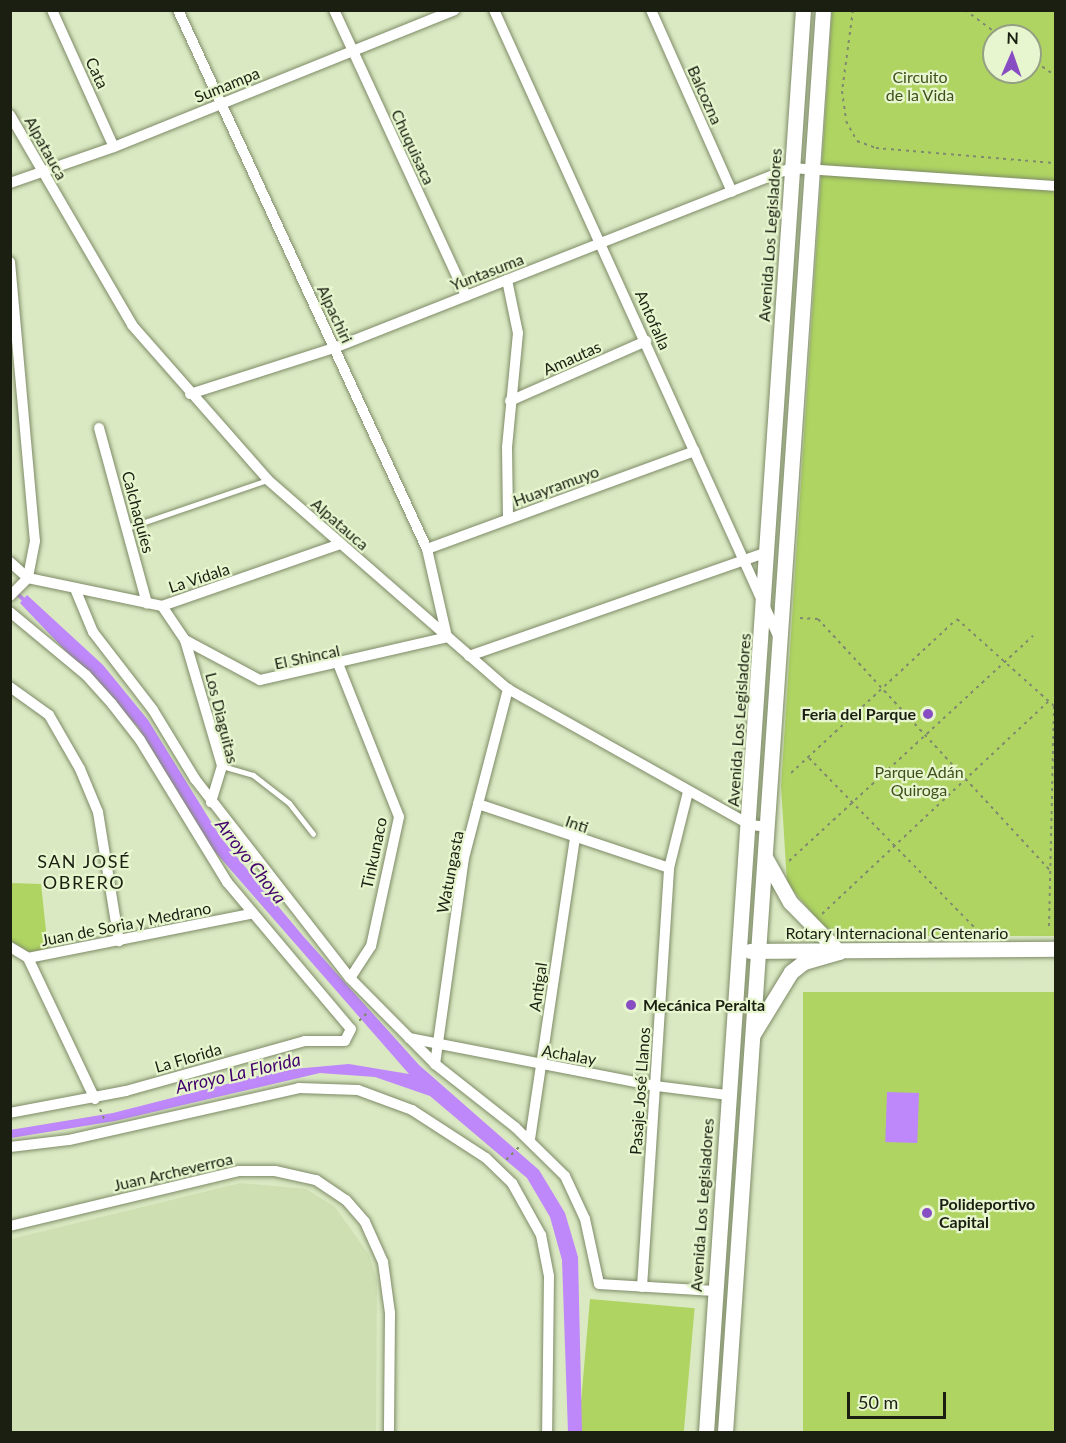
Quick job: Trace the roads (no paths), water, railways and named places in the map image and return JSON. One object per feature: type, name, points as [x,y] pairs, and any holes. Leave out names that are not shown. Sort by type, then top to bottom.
[{"type":"main road","name":"Avenida Los Legisladores","points":[[706,1432],[728,1095],[750,825],[804,10]]},
{"type":"main road","points":[[725,1432],[757,952],[782,644],[823,10]]},
{"type":"main road","points":[[751,1039],[791,972],[804,962],[839,952],[790,902],[766,859]]},
{"type":"main road","name":"Rotary Internacional Centenario","points":[[739,951],[1056,949]]},
{"type":"street","name":"Cata","points":[[52,10],[114,147]]},
{"type":"street","name":"Alpachiri","points":[[178,10],[427,549],[447,637]]},
{"type":"street","name":"Chuquisaca","points":[[334,10],[466,296]]},
{"type":"street","name":"Sumampa","points":[[10,183],[43,174],[114,147],[454,10]]},
{"type":"street","name":"Antofalla","points":[[494,10],[602,243],[782,644]]},
{"type":"street","name":"Balcozna","points":[[651,10],[732,192]]},
{"type":"street","name":"Alpatauca","points":[[10,115],[132,325],[190,394],[268,480],[508,689],[750,825],[768,827]]},
{"type":"street","name":"Yuntasuma","points":[[190,394],[334,348],[792,168]]},
{"type":"street","points":[[792,168],[1056,186]]},
{"type":"street","points":[[10,262],[35,541],[24,582],[11,596]]},
{"type":"street","points":[[507,280],[518,333],[510,401],[508,519]]},
{"type":"street","name":"Amautas","points":[[510,401],[646,342]]},
{"type":"street","name":"Calchaquíes","points":[[99,428],[147,604]]},
{"type":"street","name":"Huayramuyo","points":[[427,549],[695,451]]},
{"type":"street","name":"La Vidala","points":[[24,582],[162,606],[340,544]]},
{"type":"street","points":[[469,656],[767,552]]},
{"type":"street","points":[[10,562],[24,582]]},
{"type":"street","points":[[76,591],[93,632],[153,710],[211,802],[350,978],[374,1006],[435,1064],[530,1139],[565,1176],[585,1219],[599,1284],[715,1291]]},
{"type":"street","name":"El Shincal","points":[[162,606],[185,640],[260,680],[339,666],[447,637]]},
{"type":"street","points":[[10,612],[86,675],[119,713],[204,850],[251,914]]},
{"type":"street","name":"Los Diaguitas","points":[[185,640],[222,766],[211,802]]},
{"type":"street","name":"Tinkunaco","points":[[339,666],[399,817],[371,946],[350,978]]},
{"type":"street","points":[[10,687],[49,716],[80,769],[98,812],[119,940]]},
{"type":"street","name":"Watungasta","points":[[435,1064],[464,858],[508,689]]},
{"type":"street","name":"Pasaje José Llanos","points":[[642,1287],[669,868],[688,792]]},
{"type":"street","name":"Inti","points":[[478,804],[575,839],[669,868]]},
{"type":"street","name":"Antigal","points":[[530,1139],[575,839]]},
{"type":"street","name":"Juan de Soria y Medrano","points":[[10,947],[28,958],[251,914]]},
{"type":"street","name":"La Florida","points":[[10,1113],[95,1099],[305,1041],[345,1041],[351,1029],[345,1017],[251,914]]},
{"type":"street","points":[[28,958],[95,1099]]},
{"type":"street","name":"Achalay","points":[[407,1038],[542,1066],[656,1086],[728,1095]]},
{"type":"street","points":[[10,1147],[110,1131],[299,1088],[358,1090],[444,1129],[486,1158],[528,1206],[541,1235],[549,1276],[547,1432]]},
{"type":"street","name":"Juan Archeverroa","points":[[10,1226],[239,1171],[275,1171],[316,1180],[346,1200],[364,1222],[383,1262],[390,1313],[389,1432]]},
{"type":"lane","points":[[127,528],[268,480]]},
{"type":"lane","points":[[222,766],[253,775],[289,802],[313,834]]},
{"type":"waterway","name":"Arroyo Choya","points":[[10,587],[25,601]]},
{"type":"place","name":"Feria del Parque","points":[[928,714]]},
{"type":"place","name":"Mecánica Peralta","points":[[631,1005]]},
{"type":"place","name":"Polideportivo Capital","points":[[927,1213]]},
{"type":"district","name":"SAN JOSÉ OBRERO","points":[[84,872]]},
{"type":"park label","name":"Circuito de la Vida","points":[[920,86]]},
{"type":"park label","name":"Parque Adán Quiroga","points":[[919,781]]},
{"type":"water label","name":"Arroyo La Florida","points":[[238,1073]]}]
